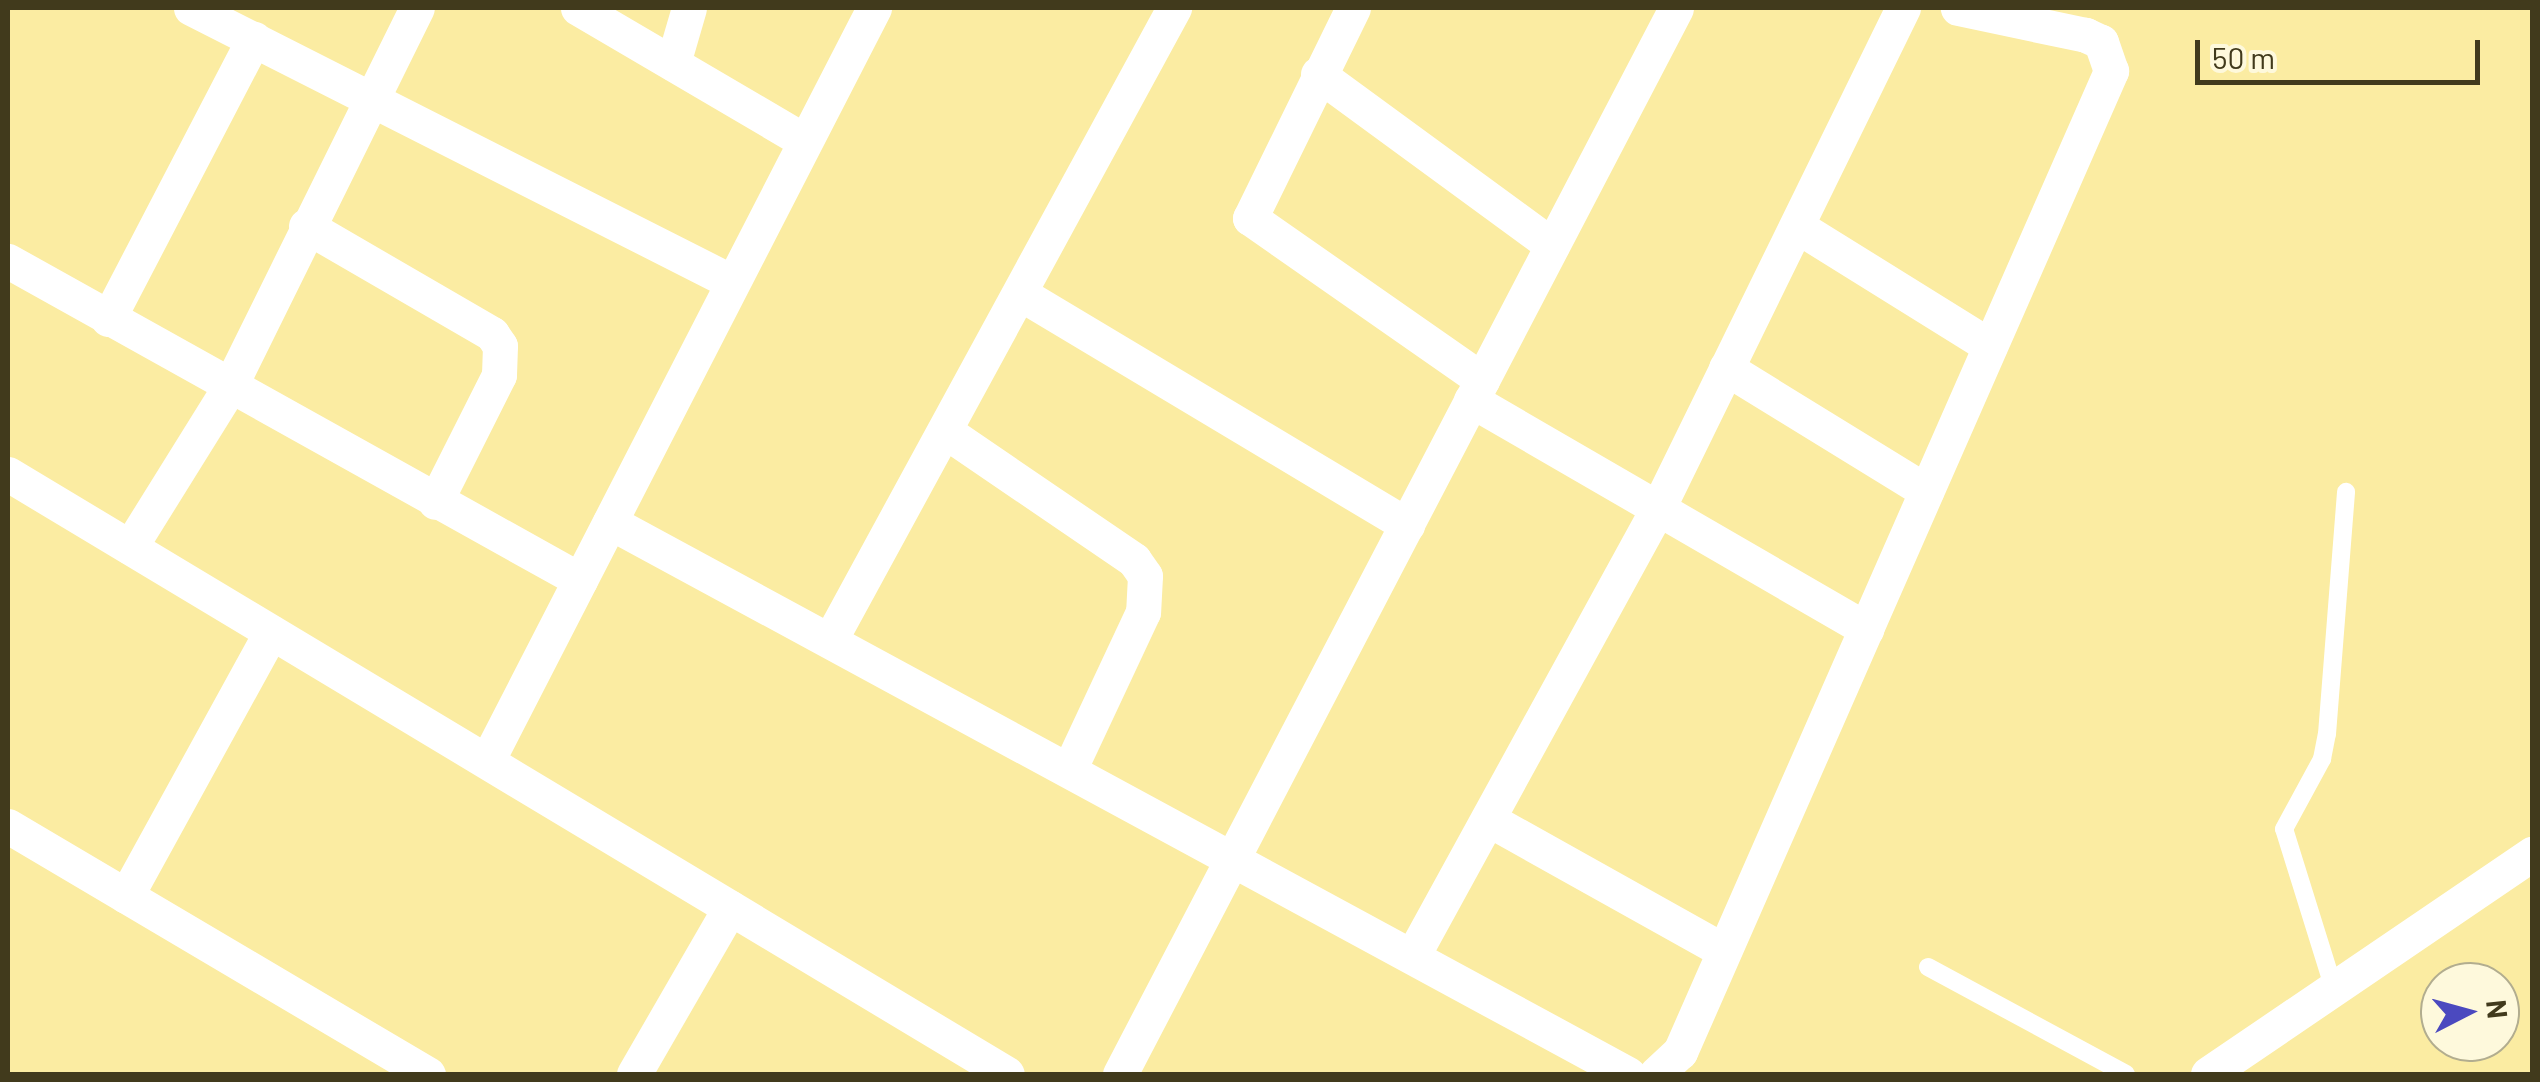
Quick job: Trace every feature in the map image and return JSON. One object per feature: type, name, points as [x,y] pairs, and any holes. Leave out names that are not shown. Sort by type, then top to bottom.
[{"type":"street","points":[[192,8],[732,282]]},
{"type":"street","points":[[130,548],[229,388],[368,97],[416,8]]},
{"type":"street","points":[[578,8],[805,142]]},
{"type":"street","points":[[673,63],[690,8]]},
{"type":"street","points":[[487,761],[874,8]]},
{"type":"street","points":[[830,640],[1174,8]]},
{"type":"street","points":[[1353,8],[1250,218],[1477,390],[1658,508],[1866,628]]},
{"type":"street","points":[[1120,1074],[1676,8]]},
{"type":"street","points":[[1414,955],[1658,508],[1904,8]]},
{"type":"street","points":[[1656,1074],[1680,1052],[2111,71],[2110,56],[2086,34],[1958,8]]},
{"type":"street","points":[[108,319],[254,39]]},
{"type":"street","points":[[1318,74],[1552,245]]},
{"type":"street","points":[[306,226],[492,334],[500,346],[498,375],[435,502]]},
{"type":"street","points":[[1796,226],[1990,346]]},
{"type":"street","points":[[8,261],[229,388],[580,580]]},
{"type":"street","points":[[1021,294],[1407,525]]},
{"type":"street","points":[[1726,368],[1926,491]]},
{"type":"street","points":[[945,431],[1134,560],[1145,576],[1143,612],[1070,768]]},
{"type":"street","points":[[9,480],[130,548],[730,908],[966,1064],[1007,1074]]},
{"type":"street","points":[[610,522],[1234,856],[1628,1074]]},
{"type":"street","points":[[126,896],[271,632]]},
{"type":"street","points":[[1488,820],[1724,951]]},
{"type":"street","points":[[8,826],[418,1072]]},
{"type":"street","points":[[2208,1074],[2532,854]]},
{"type":"street","points":[[634,1074],[730,908]]},
{"type":"lane","points":[[2333,986],[2284,828],[2324,746],[2346,492]]},
{"type":"lane","points":[[1928,967],[2126,1074]]}]
